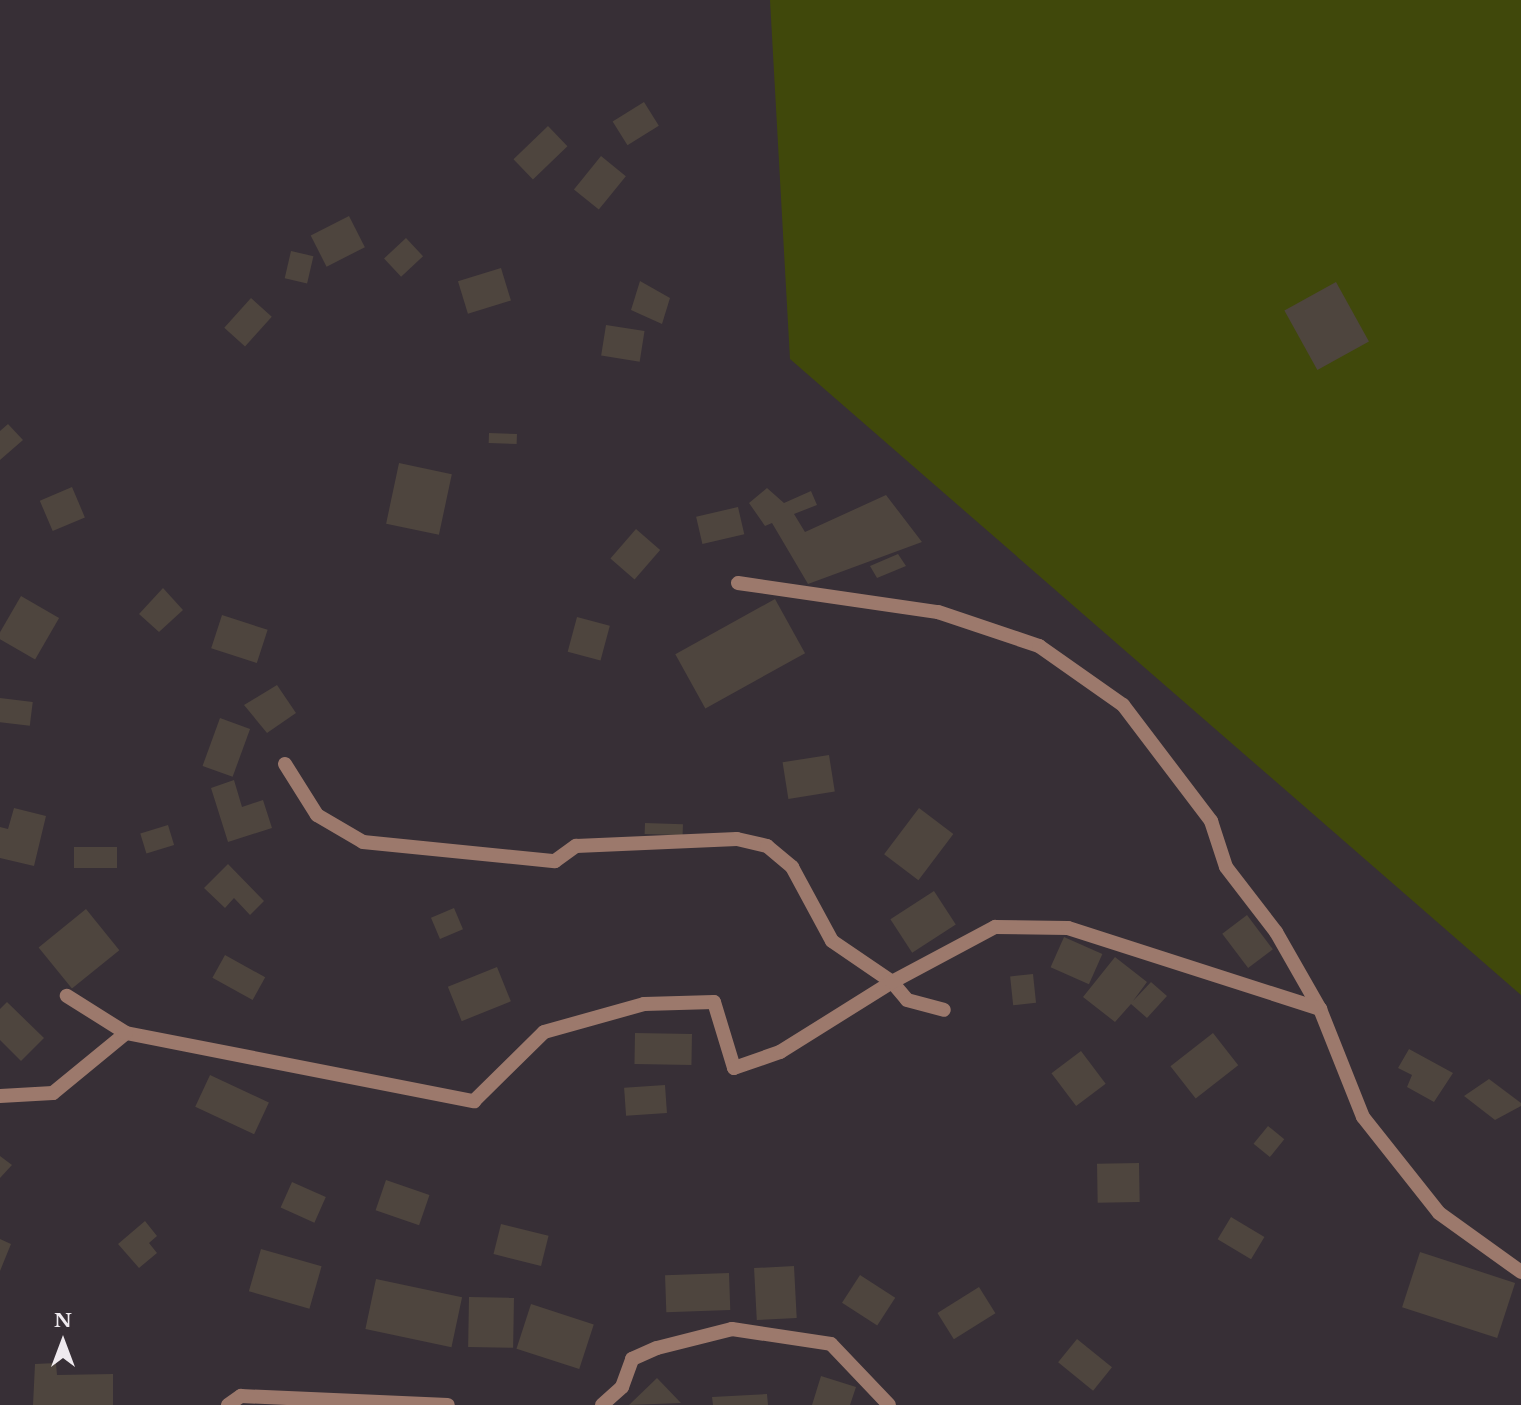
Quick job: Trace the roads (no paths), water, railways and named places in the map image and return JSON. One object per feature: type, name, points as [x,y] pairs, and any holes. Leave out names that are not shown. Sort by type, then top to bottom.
[{"type":"street","points":[[738,583],[938,612],[1039,646],[1083,673],[1123,705],[1212,821],[1226,867],[1276,932],[1320,1009],[1363,1118],[1440,1213],[1521,1272]]},
{"type":"street","points":[[285,764],[317,815],[363,842],[555,861],[576,846],[737,839],[767,846],[792,867],[832,941],[892,982],[907,1000],[944,1010]]},
{"type":"street","points":[[67,996],[126,1033],[474,1101],[544,1032],[631,1007],[714,1002],[734,1068],[780,1052],[892,982],[995,927],[1068,928],[1320,1009]]},
{"type":"street","points":[[0,1096],[53,1093],[126,1033]]},
{"type":"street","points":[[602,1405],[622,1387],[632,1359],[657,1348],[732,1329],[831,1344],[889,1405]]},
{"type":"street","points":[[228,1405],[241,1396],[448,1405]]}]
